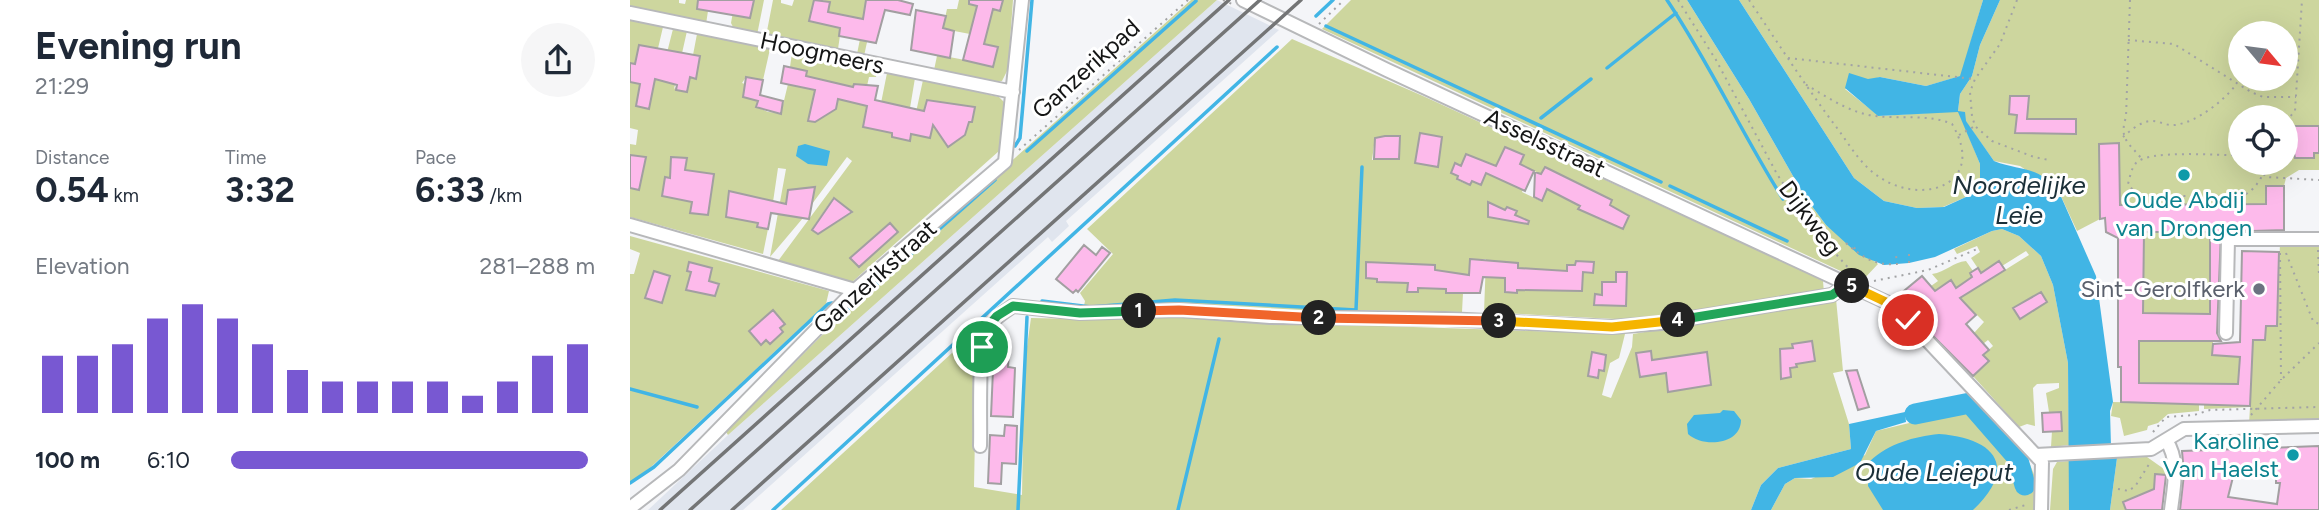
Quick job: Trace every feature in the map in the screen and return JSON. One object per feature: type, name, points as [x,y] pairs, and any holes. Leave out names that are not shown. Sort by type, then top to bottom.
[{"type":"street","points":[[1005,162],[1022,0]]},
{"type":"street","name":"Asselsstraat","points":[[1243,0],[1387,70],[1848,284]]},
{"type":"street","name":"Hoogmeers","points":[[630,13],[1013,92]]},
{"type":"street","name":"Ganzerikstraat","points":[[630,508],[679,470],[855,290],[1005,162]]},
{"type":"street","points":[[630,225],[855,290]]},
{"type":"street","points":[[2226,334],[2228,239],[2318,239]]},
{"type":"street","points":[[980,446],[982,347],[986,329],[997,316],[1013,306],[1080,313],[1179,310],[1270,317],[1445,319],[1577,327],[1631,327],[1832,295],[1848,284]]},
{"type":"street","name":"Dijkweg","points":[[1848,284],[1886,302],[1908,320],[2036,455]]},
{"type":"street","points":[[2036,455],[2151,449],[2184,429],[2319,426]]},
{"type":"street","points":[[2166,440],[2174,452],[2171,510]]},
{"type":"street","points":[[2036,455],[2042,462],[2040,505]]},
{"type":"path","name":"Ganzerikpad","points":[[1005,162],[1188,0]]},
{"type":"path","points":[[1317,26],[1343,0]]},
{"type":"path","name":"Dijkweg","points":[[1678,0],[1716,60],[1777,174],[1805,217],[1854,274],[1848,284]]},
{"type":"path","points":[[1749,0],[1805,84],[1861,160],[1875,174],[1894,185],[1918,192],[1944,187],[1958,175],[1961,165],[1959,135],[1952,124],[1941,119],[1859,113],[1805,84]]},
{"type":"path","points":[[2017,0],[2000,44],[1975,79],[1970,92],[1975,126],[1992,141],[2049,160]]},
{"type":"path","points":[[2130,0],[2123,136],[2142,159]]},
{"type":"path","points":[[2295,105],[2302,0]]},
{"type":"path","points":[[2129,40],[2174,44],[2228,80]]},
{"type":"path","points":[[1788,58],[1975,79]]},
{"type":"path","points":[[2123,136],[2137,125],[2151,121],[2169,125],[2182,124],[2208,110],[2231,91]]},
{"type":"path","points":[[2250,91],[2263,97],[2296,97]]},
{"type":"path","points":[[1959,135],[1975,126]]},
{"type":"path","points":[[2228,155],[2160,155],[2142,159],[2134,164],[2128,184],[2137,195],[2144,196],[2242,196],[2251,193],[2262,175]]},
{"type":"path","points":[[2264,175],[2286,180],[2319,180]]},
{"type":"path","points":[[2318,239],[2319,275]]},
{"type":"path","points":[[1846,243],[1872,262],[1884,265],[1897,264],[1896,255]]},
{"type":"path","points":[[1853,250],[1858,244]]},
{"type":"path","points":[[2281,380],[2280,253],[2283,246],[2313,321],[2319,324]]},
{"type":"path","points":[[1848,284],[1868,284],[1877,279],[1928,270],[1977,249]]},
{"type":"path","points":[[1909,252],[1909,263]]},
{"type":"path","points":[[2246,429],[2246,423],[2281,380],[2319,343]]},
{"type":"path","points":[[2118,489],[2129,491],[2136,485],[2150,465],[2151,449]]},
{"type":"path","points":[[2009,510],[2040,505]]},
{"type":"shaded area","points":[[1217,0],[1279,30],[1066,221],[1069,226],[1052,242],[1048,237],[743,510],[648,510],[728,435]]},
{"type":"green space","points":[[630,0],[679,0],[679,3],[685,4],[686,0],[698,0],[697,9],[708,11],[706,24],[630,6]]},
{"type":"green space","points":[[764,0],[757,35],[735,31],[731,23],[734,6]]},
{"type":"green space","points":[[773,0],[781,0],[781,3],[792,6],[794,0],[814,0],[809,21],[824,24],[830,2],[821,0],[866,0],[874,10],[864,56],[857,54],[864,19],[843,15],[838,49],[766,36]]},
{"type":"green space","points":[[959,0],[978,0],[977,6],[1000,11],[1003,0],[1013,0],[1008,69],[1002,81],[993,82],[934,70],[947,9],[957,9]],"holes":[[[949,30],[970,34],[965,60],[944,56]]]},
{"type":"green space","points":[[1191,0],[1217,0],[728,435],[726,432],[860,297]]},
{"type":"green space","points":[[1351,0],[1687,0],[1749,99],[1805,197],[1826,225],[1878,264],[1862,281],[1322,29]]},
{"type":"green space","points":[[1739,0],[1983,0],[1961,76],[1926,86],[1880,77],[1845,89],[1879,116],[1958,111],[1960,94],[1972,76],[1980,45],[2000,0],[2319,0],[2319,170],[2298,171],[2298,105],[2228,105],[2228,175],[2291,175],[2286,178],[2284,186],[2266,186],[2266,204],[2120,205],[2119,143],[2099,144],[2100,219],[2077,231],[2059,192],[2020,166],[1994,161],[1959,112],[1980,164],[1981,181],[1966,197],[1943,207],[1917,208],[1884,201],[1854,178]]},
{"type":"green space","points":[[630,19],[663,27],[651,78],[660,80],[673,29],[687,31],[674,89],[687,77],[696,78],[700,57],[693,55],[697,34],[770,49],[763,80],[746,77],[742,83],[745,84],[744,97],[758,100],[757,107],[768,112],[781,113],[788,84],[804,87],[807,71],[790,67],[792,53],[877,71],[876,77],[869,77],[867,86],[854,84],[850,101],[872,107],[864,123],[873,130],[876,128],[887,73],[915,78],[910,108],[888,103],[892,137],[910,140],[923,80],[999,97],[1004,102],[999,151],[851,283],[778,261],[852,161],[847,157],[812,204],[815,187],[797,189],[787,197],[784,213],[803,218],[770,257],[786,169],[778,168],[773,202],[761,209],[758,227],[768,229],[763,254],[630,217],[630,188],[639,189],[646,158],[630,165],[630,144],[636,145],[638,130],[630,128],[630,82],[642,84],[639,45],[635,64],[630,63]],"holes":[[[833,198],[852,213],[818,234],[812,229]],[[889,223],[898,232],[858,267],[851,257]]]},
{"type":"green space","points":[[1292,39],[1423,96],[1792,266],[1823,281],[1824,293],[1634,320],[1484,312],[1486,259],[1470,259],[1469,293],[1463,293],[1462,312],[1359,310],[1353,325],[1625,334],[1619,358],[1610,363],[1602,395],[1611,398],[1632,347],[1633,334],[1836,299],[1843,371],[1833,373],[1849,424],[1851,449],[1778,468],[1761,485],[1751,510],[781,510],[977,330],[974,487],[1022,495],[1024,368],[1031,318],[1081,319],[1085,301],[1080,293],[1113,254],[1087,229]],"holes":[[[1420,134],[1441,137],[1438,166],[1415,163]],[[1390,136],[1400,137],[1399,159],[1372,160],[1375,138],[1389,139]],[[1466,154],[1486,162],[1481,185],[1472,181],[1469,185],[1457,180],[1458,176],[1452,173],[1455,163],[1461,166]],[[1545,167],[1555,172],[1541,201],[1522,192],[1532,170],[1541,174]],[[1576,261],[1594,263],[1593,273],[1583,272],[1582,291],[1567,284],[1568,265],[1575,265]]]},
{"type":"green space","points":[[2002,229],[2019,236],[2041,256],[2053,285],[2068,363],[2069,445],[2051,447],[2052,431],[2046,393],[2059,388],[2059,383],[2037,384],[2033,388],[2035,426],[2027,424],[2019,427],[1973,376],[1988,362],[1983,355],[1993,346],[1988,340],[1983,344],[1974,333],[1984,322],[1960,298],[2029,255],[2026,251],[2002,266],[1999,261],[1981,273],[1971,258],[1980,252],[1977,246],[1957,254],[1954,249]]},
{"type":"green space","points":[[2144,232],[2210,232],[2210,314],[2143,313]]},
{"type":"green space","points":[[630,236],[829,291],[826,304],[651,467],[630,483],[630,274],[634,274],[640,253],[630,249]],"holes":[[[689,262],[712,268],[709,281],[719,285],[715,296],[686,290],[691,272],[687,270]]]},
{"type":"green space","points":[[2280,243],[2319,243],[2319,420],[2249,424],[2250,407],[2204,409],[2204,404],[2250,405],[2253,340],[2265,340],[2266,326],[2277,325]]},
{"type":"green space","points":[[1966,261],[1973,271],[1970,273],[1972,277],[1956,288],[1951,281],[1935,291],[1931,286],[1938,281],[1932,274]]},
{"type":"green space","points":[[2139,341],[2213,341],[2213,355],[2240,357],[2238,384],[2139,383]]},
{"type":"green space","points":[[2113,402],[2199,404],[2199,411],[2168,414],[2158,423],[2148,426],[2147,430],[2124,436],[2120,418],[2111,416]]},
{"type":"green space","points":[[1980,406],[2013,440],[2030,465],[2037,494],[2034,510],[1771,510],[1785,484],[1795,478],[1811,479],[1865,455],[1876,431]]},
{"type":"green space","points":[[2147,457],[2164,469],[2166,475],[2155,474],[2154,489],[2123,502],[2126,510],[2110,510],[2117,458]]},
{"type":"green space","points":[[2069,461],[2069,510],[2050,510],[2053,469],[2057,462]]},
{"type":"water","name":"Noordelijke Leie","points":[[1687,0],[1739,0],[1854,178],[1884,201],[1917,208],[1944,207],[1966,197],[1980,181],[1980,164],[1958,112],[1878,116],[1845,88],[1849,73],[1868,79],[1880,77],[1926,86],[1960,76],[1983,0],[2000,0],[1980,45],[1972,76],[1960,94],[1958,111],[1965,112],[1966,121],[1994,161],[2036,173],[2059,192],[2096,276],[2113,402],[2110,411],[2111,446],[2117,458],[2110,510],[2069,510],[2068,363],[2053,285],[2041,256],[2019,236],[2002,229],[1935,257],[1909,263],[1884,265],[1859,255],[1826,225],[1805,197],[1749,99]]},
{"type":"water","points":[[805,144],[830,151],[827,166],[808,164],[796,156],[798,146]]},
{"type":"water","points":[[1973,398],[1980,406],[1915,421],[1916,409]]},
{"type":"water","points":[[1723,410],[1734,411],[1741,420],[1735,435],[1720,442],[1711,442],[1688,434],[1687,424],[1694,415],[1720,413]]},
{"type":"water","points":[[1905,412],[1906,422],[1876,431],[1860,463],[1833,477],[1795,478],[1785,484],[1771,510],[1751,510],[1761,485],[1778,468],[1851,449],[1849,424]]},
{"type":"water","name":"Oude Leieput","points":[[1939,434],[1974,442],[1986,448],[1994,457],[1997,468],[1995,481],[1987,495],[1973,510],[1883,510],[1868,486],[1870,461],[1902,442]]},
{"type":"building","points":[[698,0],[754,0],[750,18],[697,9]]},
{"type":"building","points":[[814,0],[830,2],[828,12],[863,19],[866,0],[898,0],[913,4],[910,15],[885,10],[876,43],[839,36],[840,28],[809,21]]},
{"type":"building","points":[[969,0],[1003,0],[1000,11],[993,9],[984,44],[998,47],[993,67],[963,60],[977,6],[969,4]]},
{"type":"building","points":[[916,10],[946,16],[943,28],[954,31],[950,58],[911,50]]},
{"type":"building","points":[[639,45],[700,56],[696,79],[690,77],[687,92],[676,90],[677,85],[655,79],[649,109],[636,106],[640,84],[630,82],[630,63],[635,64]]},
{"type":"building","points":[[784,66],[807,71],[806,76],[853,87],[854,84],[878,86],[875,100],[924,111],[927,100],[975,107],[972,122],[969,122],[965,135],[948,147],[933,125],[930,138],[911,134],[910,141],[892,137],[892,133],[863,127],[867,106],[838,99],[836,109],[815,122],[808,121],[815,90],[781,83]]},
{"type":"building","points":[[746,77],[763,80],[760,95],[783,101],[781,114],[756,107],[758,101],[743,97]]},
{"type":"building","points":[[2010,96],[2029,96],[2027,119],[2076,119],[2076,134],[2015,133],[2017,115],[2009,114]]},
{"type":"building","points":[[2298,126],[2319,126],[2319,153],[2314,153],[2314,158],[2298,158]]},
{"type":"building","points":[[1420,133],[1442,137],[1438,167],[1415,163]]},
{"type":"building","points":[[1400,136],[1399,159],[1374,159],[1375,138]]},
{"type":"building","points":[[2119,143],[2120,205],[2266,204],[2266,186],[2284,186],[2284,230],[2221,232],[2217,333],[2221,341],[2139,341],[2139,383],[2238,384],[2240,357],[2212,355],[2213,344],[2240,342],[2242,251],[2279,252],[2277,326],[2266,326],[2265,340],[2253,340],[2250,406],[2121,402],[2121,367],[2118,367],[2118,238],[2106,232],[2105,218],[2100,219],[2099,144]],"holes":[[[2144,232],[2210,232],[2210,314],[2143,313]]]},
{"type":"building","points":[[1505,147],[1524,155],[1520,164],[1534,171],[1525,191],[1486,173],[1481,185],[1472,181],[1470,185],[1451,173],[1455,163],[1461,166],[1466,154],[1496,166]]},
{"type":"building","points":[[630,155],[646,157],[639,190],[630,188]]},
{"type":"building","points":[[671,157],[687,158],[685,170],[714,174],[708,215],[690,213],[692,202],[662,196],[665,177],[670,178]]},
{"type":"building","points":[[1545,167],[1612,200],[1610,205],[1629,216],[1623,229],[1578,209],[1580,206],[1547,189],[1542,201],[1534,197],[1535,172],[1541,174]]},
{"type":"building","points":[[815,187],[809,219],[771,213],[768,229],[757,227],[758,223],[726,217],[729,191],[786,204],[788,190]]},
{"type":"building","points":[[834,198],[852,212],[818,234],[812,230]]},
{"type":"building","points":[[1488,202],[1505,210],[1507,207],[1517,211],[1515,215],[1529,221],[1528,224],[1488,217]]},
{"type":"building","points":[[890,223],[898,232],[859,267],[850,258]]},
{"type":"building","points":[[1084,245],[1096,255],[1102,247],[1110,253],[1078,292],[1076,290],[1073,293],[1056,279]]},
{"type":"building","points":[[1470,259],[1518,263],[1518,268],[1567,271],[1567,265],[1575,265],[1576,261],[1594,262],[1593,273],[1583,272],[1582,291],[1505,292],[1505,278],[1483,277],[1480,293],[1446,293],[1446,289],[1418,288],[1418,292],[1407,292],[1408,283],[1377,282],[1377,279],[1366,278],[1366,262],[1435,265],[1435,270],[1469,275]]},
{"type":"building","points":[[1999,261],[2005,270],[1960,298],[1976,315],[1966,324],[1989,350],[1983,355],[1989,361],[1973,376],[1899,302],[1899,295],[1922,276],[1935,291],[1951,280],[1956,288],[1972,277],[1970,273],[1978,268],[1981,273]]},
{"type":"building","points":[[689,262],[712,268],[709,281],[719,284],[715,296],[686,290],[691,272],[687,271]]},
{"type":"building","points":[[654,271],[670,276],[662,303],[645,298]]},
{"type":"building","points":[[1616,272],[1627,272],[1626,306],[1594,305],[1595,294],[1602,295],[1602,282],[1616,282]]},
{"type":"building","points":[[2041,292],[2047,302],[2020,319],[2013,308]]},
{"type":"building","points":[[773,310],[785,324],[780,328],[783,332],[770,344],[766,340],[761,345],[749,331]]},
{"type":"building","points":[[1812,341],[1815,361],[1796,364],[1797,367],[1790,368],[1791,377],[1781,379],[1780,349],[1793,348],[1792,344]]},
{"type":"building","points":[[991,350],[1009,351],[1008,367],[1015,368],[1013,417],[991,416]]},
{"type":"building","points":[[1651,351],[1652,360],[1707,352],[1711,385],[1668,392],[1666,373],[1640,377],[1636,353]]},
{"type":"building","points":[[1592,352],[1606,355],[1604,371],[1599,370],[1598,378],[1588,376]]},
{"type":"building","points":[[1857,370],[1869,407],[1858,410],[1846,371]]},
{"type":"building","points":[[2061,412],[2062,431],[2043,432],[2042,413]]},
{"type":"building","points":[[1005,425],[1017,426],[1016,464],[1002,463],[1001,484],[988,483],[990,435],[1004,436]]},
{"type":"building","points":[[2319,446],[2319,510],[2180,510],[2184,474],[2182,451]],"holes":[[[2276,475],[2276,483],[2280,483],[2277,504],[2228,497],[2233,477]]]},
{"type":"building","points":[[2155,474],[2166,475],[2162,510],[2126,510],[2123,502],[2154,489]]},
{"type":"waterway","points":[[1015,146],[1020,138],[1032,0]]},
{"type":"waterway","points":[[1316,16],[1333,0]]},
{"type":"waterway","points":[[1667,0],[1698,49],[1783,199]]},
{"type":"waterway","points":[[1027,151],[1196,1]]},
{"type":"waterway","points":[[1607,68],[1676,13]]},
{"type":"waterway","points":[[1326,26],[1661,182]]},
{"type":"waterway","points":[[773,510],[1277,47]]},
{"type":"waterway","points":[[1541,118],[1591,79]]},
{"type":"waterway","points":[[1042,301],[1091,307],[1175,300],[1356,310],[1362,167]]},
{"type":"waterway","points":[[842,315],[995,180]]},
{"type":"waterway","points":[[1670,186],[1787,241]]},
{"type":"waterway","points":[[630,483],[654,467],[832,303]]},
{"type":"waterway","points":[[1018,510],[1027,317]]},
{"type":"waterway","points":[[1178,510],[1219,339]]},
{"type":"waterway","points":[[630,389],[697,407]]},
{"type":"waterway","points":[[1915,414],[1970,403],[2017,457],[2025,485]]},
{"type":"railway","points":[[660,510],[1229,0]]},
{"type":"railway","points":[[690,510],[1260,0]]},
{"type":"railway","points":[[732,510],[1301,0]]},
{"type":"place","name":"Oude Abdij van Drongen","points":[[2184,175]]},
{"type":"place","name":"Sint-Gerolfkerk","points":[[2259,289]]},
{"type":"place","name":"Karoline Van Haelst","points":[[2293,455]]},
{"type":"route","points":[[982,347],[986,329],[997,316],[1013,306],[1080,313],[1179,310],[1270,317],[1445,319],[1577,327],[1631,327],[1832,295],[1839,293],[1848,284],[1886,302],[1908,320]]}]
